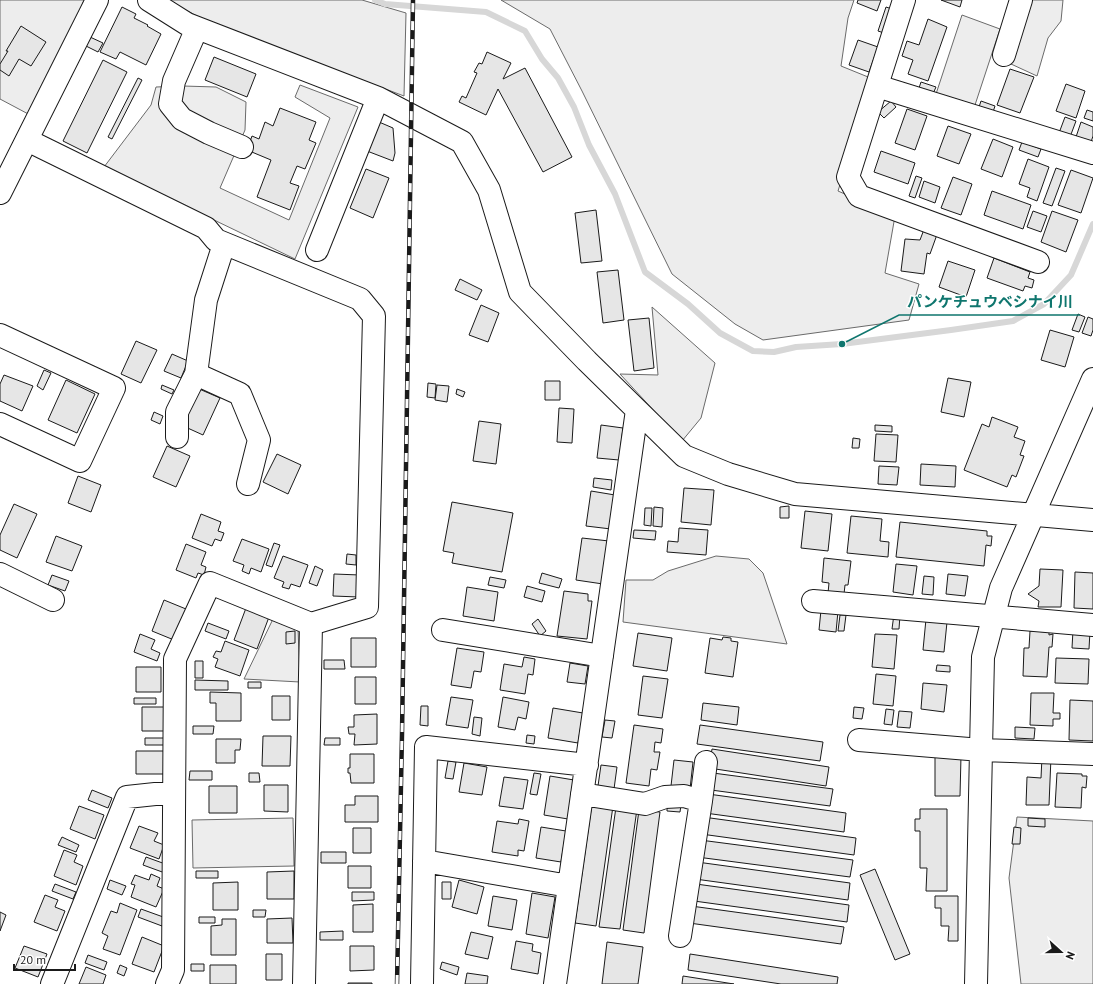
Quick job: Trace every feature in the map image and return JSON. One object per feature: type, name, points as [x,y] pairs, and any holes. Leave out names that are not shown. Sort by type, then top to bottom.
[{"type":"street","points":[[0,193],[97,0]]},
{"type":"street","points":[[149,0],[187,24],[378,98],[462,142],[489,190],[520,292],[587,361],[684,456],[728,474],[795,494],[1093,520]]},
{"type":"street","points":[[904,0],[848,177],[859,196],[1038,262]]},
{"type":"street","points":[[1004,55],[1021,0]]},
{"type":"street","points":[[197,28],[174,81],[170,104],[182,119],[209,133],[242,147]]},
{"type":"street","points":[[877,86],[1093,153]]},
{"type":"street","points":[[317,250],[378,98]]},
{"type":"street","points":[[27,140],[206,228],[216,240],[224,244],[360,299],[374,316],[367,607],[311,624],[210,583],[175,659],[173,970],[167,984]]},
{"type":"street","points":[[177,437],[177,412],[196,374],[206,300],[224,244]]},
{"type":"street","points":[[0,335],[114,388],[80,461],[0,424]]},
{"type":"street","points":[[196,374],[240,394],[259,440],[248,484]]},
{"type":"street","points":[[976,984],[982,657],[1001,588],[1093,379]]},
{"type":"street","points":[[555,984],[637,410]]},
{"type":"street","points":[[0,574],[53,600]]},
{"type":"street","points":[[813,601],[993,617],[1093,624]]},
{"type":"street","points":[[304,984],[311,624]]},
{"type":"street","points":[[443,630],[602,656]]},
{"type":"street","points":[[859,740],[980,750],[1093,754]]},
{"type":"street","points":[[422,984],[426,747],[586,765]]},
{"type":"street","points":[[680,936],[706,762]]},
{"type":"street","points":[[52,984],[127,797],[174,792]]},
{"type":"street","points":[[582,794],[645,804],[665,797],[684,796],[701,801]]},
{"type":"street","points":[[424,861],[569,886]]},
{"type":"shaded area","points":[[0,0],[84,0],[64,53],[32,116],[0,99]]},
{"type":"shaded area","points":[[167,0],[362,0],[406,13],[404,96],[208,22]]},
{"type":"shaded area","points":[[501,0],[854,0],[848,18],[841,66],[873,79],[838,191],[895,216],[885,273],[919,284],[909,320],[763,340],[735,324],[672,274],[550,29]]},
{"type":"shaded area","points":[[1031,0],[1063,0],[1061,21],[1048,38],[1037,76],[1011,64]]},
{"type":"shaded area","points":[[962,15],[1000,29],[974,108],[935,97]]},
{"type":"shaded area","points":[[300,85],[358,107],[295,259],[104,167],[151,105],[156,87],[216,87],[246,102],[245,130],[220,188],[289,220],[330,118],[295,97]]},
{"type":"shaded area","points":[[652,307],[715,363],[701,418],[682,441],[620,374],[658,375]]},
{"type":"shaded area","points":[[716,556],[749,559],[763,573],[787,644],[623,622],[626,580],[653,580],[668,571]]},
{"type":"shaded area","points":[[273,619],[298,628],[300,682],[244,679]]},
{"type":"shaded area","points":[[1017,817],[1093,821],[1093,984],[1021,984],[1009,878]]},
{"type":"shaded area","points":[[293,818],[294,866],[193,868],[192,820]]},
{"type":"building","points":[[858,0],[881,0],[877,11],[857,3]]},
{"type":"building","points":[[941,0],[962,0],[960,7]]},
{"type":"building","points":[[122,7],[136,14],[134,18],[161,34],[146,65],[120,52],[116,59],[100,52]]},
{"type":"building","points":[[886,7],[895,10],[887,34],[878,31]]},
{"type":"building","points":[[928,19],[947,27],[928,81],[908,74],[913,60],[902,56],[907,41],[919,45]]},
{"type":"building","points":[[21,26],[46,42],[31,66],[19,59],[9,76],[0,70],[0,64]]},
{"type":"building","points":[[90,37],[103,43],[98,52],[86,46]]},
{"type":"building","points":[[858,40],[878,47],[869,72],[849,65]]},
{"type":"building","points":[[487,52],[511,63],[503,79],[525,68],[572,157],[543,172],[498,89],[486,115],[459,102],[462,96],[466,98],[477,73],[474,72],[479,63],[482,64]]},
{"type":"building","points":[[214,57],[256,74],[247,97],[205,80]]},
{"type":"building","points":[[103,60],[127,72],[87,153],[63,141]]},
{"type":"building","points":[[1010,69],[1034,77],[1020,113],[997,105]]},
{"type":"building","points":[[138,78],[142,80],[112,139],[108,137]]},
{"type":"building","points":[[921,82],[936,87],[932,96],[918,91]]},
{"type":"building","points":[[1066,84],[1085,91],[1076,118],[1056,111]]},
{"type":"building","points":[[891,101],[896,107],[884,118],[878,112]]},
{"type":"building","points":[[981,101],[995,106],[992,115],[978,110]]},
{"type":"building","points":[[280,108],[316,122],[309,140],[316,143],[305,169],[297,166],[290,183],[299,186],[290,210],[257,197],[271,160],[247,150],[252,136],[259,139],[265,122],[273,126]]},
{"type":"building","points":[[907,109],[927,116],[915,150],[895,143]]},
{"type":"building","points":[[1087,110],[1093,112],[1093,121],[1084,118]]},
{"type":"building","points":[[1065,117],[1076,121],[1070,137],[1059,133]]},
{"type":"building","points":[[379,122],[393,128],[395,153],[393,161],[367,151]]},
{"type":"building","points":[[1081,122],[1093,127],[1093,136],[1090,145],[1075,140]]},
{"type":"building","points":[[948,126],[971,134],[959,164],[937,156]]},
{"type":"building","points":[[993,139],[1013,147],[1002,177],[981,169]]},
{"type":"building","points":[[1022,142],[1041,149],[1038,157],[1019,150]]},
{"type":"building","points":[[881,151],[915,163],[908,184],[874,172]]},
{"type":"building","points":[[1028,159],[1049,167],[1037,201],[1027,197],[1030,188],[1019,184]]},
{"type":"building","points":[[1056,168],[1065,171],[1052,206],[1043,203]]},
{"type":"building","points":[[366,169],[389,178],[373,218],[350,208]]},
{"type":"building","points":[[1071,170],[1093,178],[1081,213],[1058,205]]},
{"type":"building","points":[[916,176],[922,178],[915,198],[909,196]]},
{"type":"building","points":[[953,177],[972,184],[961,215],[941,208]]},
{"type":"building","points":[[924,181],[940,187],[935,203],[919,197]]},
{"type":"building","points":[[992,191],[1031,205],[1023,229],[984,215]]},
{"type":"building","points":[[596,210],[602,261],[581,263],[575,213]]},
{"type":"building","points":[[1033,211],[1047,216],[1041,232],[1027,227]]},
{"type":"building","points":[[1052,211],[1078,220],[1066,252],[1041,242]]},
{"type":"building","points":[[926,224],[939,229],[930,254],[927,253],[924,274],[901,271],[905,239],[920,240]]},
{"type":"building","points":[[994,258],[1030,272],[1028,278],[1034,280],[1032,288],[1025,286],[1023,291],[987,278]]},
{"type":"building","points":[[948,261],[975,270],[966,297],[939,287]]},
{"type":"building","points":[[618,270],[624,320],[603,323],[597,272]]},
{"type":"building","points":[[460,279],[482,290],[477,300],[455,290]]},
{"type":"building","points":[[481,305],[499,313],[488,342],[469,335]]},
{"type":"building","points":[[1078,314],[1085,317],[1079,332],[1072,330]]},
{"type":"building","points":[[1088,317],[1093,319],[1093,330],[1091,336],[1082,333]]},
{"type":"building","points":[[649,318],[654,368],[634,371],[628,320]]},
{"type":"building","points":[[1050,330],[1074,337],[1065,367],[1041,360]]},
{"type":"building","points":[[136,341],[157,350],[141,383],[121,374]]},
{"type":"building","points":[[172,354],[188,361],[181,378],[164,371]]},
{"type":"building","points":[[44,370],[51,373],[43,390],[37,386]]},
{"type":"building","points":[[4,375],[33,386],[22,411],[0,401],[0,384]]},
{"type":"building","points":[[948,378],[971,382],[964,417],[941,412]]},
{"type":"building","points":[[66,380],[95,394],[77,433],[48,420]]},
{"type":"building","points":[[545,381],[560,381],[560,400],[545,400]]},
{"type":"building","points":[[428,383],[436,384],[435,398],[427,397]]},
{"type":"building","points":[[162,385],[174,390],[172,394],[161,389]]},
{"type":"building","points":[[437,385],[449,386],[447,402],[435,400]]},
{"type":"building","points":[[197,388],[220,398],[203,435],[181,425]]},
{"type":"building","points":[[457,389],[465,392],[463,397],[456,394]]},
{"type":"building","points":[[559,408],[574,409],[572,443],[557,442]]},
{"type":"building","points":[[154,412],[163,416],[160,424],[151,420]]},
{"type":"building","points":[[992,417],[1018,427],[1014,437],[1025,441],[1020,455],[1024,456],[1016,477],[1012,475],[1007,487],[964,470],[982,424],[989,427]]},
{"type":"building","points":[[479,421],[501,424],[496,464],[473,461]]},
{"type":"building","points":[[601,425],[623,428],[619,460],[597,458]]},
{"type":"building","points":[[875,425],[892,426],[892,432],[875,431]]},
{"type":"building","points":[[876,434],[898,435],[896,462],[874,461]]},
{"type":"building","points":[[853,438],[860,439],[859,448],[852,448]]},
{"type":"building","points":[[167,446],[190,456],[176,487],[153,477]]},
{"type":"building","points":[[277,454],[301,465],[288,494],[263,482]]},
{"type":"building","points":[[921,464],[956,466],[955,487],[920,485]]},
{"type":"building","points":[[879,466],[899,467],[897,485],[878,484]]},
{"type":"building","points":[[78,476],[101,485],[91,512],[68,503]]},
{"type":"building","points":[[594,478],[612,480],[611,490],[593,487]]},
{"type":"building","points":[[684,488],[714,490],[711,525],[681,522]]},
{"type":"building","points":[[591,491],[615,495],[611,529],[586,526]]},
{"type":"building","points":[[452,502],[513,513],[502,572],[452,563],[454,553],[443,551]]},
{"type":"building","points":[[14,504],[37,514],[17,558],[0,550],[0,535]]},
{"type":"building","points":[[789,506],[789,518],[780,518],[780,507]]},
{"type":"building","points":[[654,507],[663,508],[662,527],[653,526]]},
{"type":"building","points":[[645,508],[652,508],[651,526],[644,525]]},
{"type":"building","points":[[805,511],[832,514],[828,551],[801,548]]},
{"type":"building","points":[[201,514],[221,522],[218,531],[224,533],[221,541],[215,539],[212,546],[192,538]]},
{"type":"building","points":[[851,516],[882,519],[880,541],[889,542],[888,557],[847,553]]},
{"type":"building","points":[[900,522],[987,531],[987,536],[992,536],[991,546],[986,545],[984,566],[896,557]]},
{"type":"building","points":[[679,528],[708,530],[706,555],[667,552],[668,541],[678,542]]},
{"type":"building","points":[[634,530],[656,531],[655,540],[633,538]]},
{"type":"building","points":[[56,536],[82,546],[72,571],[46,562]]},
{"type":"building","points":[[582,538],[609,541],[603,584],[576,580]]},
{"type":"building","points":[[242,539],[269,549],[261,572],[251,568],[249,574],[242,571],[244,565],[233,561]]},
{"type":"building","points":[[274,543],[280,545],[272,567],[266,565]]},
{"type":"building","points":[[186,544],[206,552],[201,565],[206,567],[204,575],[198,573],[196,578],[176,570]]},
{"type":"building","points":[[347,554],[356,555],[356,565],[346,564]]},
{"type":"building","points":[[283,556],[308,565],[300,587],[291,584],[289,589],[282,587],[284,582],[274,578]]},
{"type":"building","points":[[824,558],[851,561],[848,585],[845,585],[844,594],[828,593],[829,583],[822,582]]},
{"type":"building","points":[[896,564],[917,566],[913,595],[893,592]]},
{"type":"building","points":[[315,566],[323,570],[317,586],[309,583]]},
{"type":"building","points":[[1040,569],[1063,570],[1061,607],[1038,607],[1039,601],[1028,594],[1039,586]]},
{"type":"building","points":[[1075,572],[1093,573],[1093,609],[1074,608]]},
{"type":"building","points":[[542,573],[562,579],[559,588],[539,583]]},
{"type":"building","points":[[334,574],[360,575],[359,597],[333,596]]},
{"type":"building","points":[[948,574],[968,576],[965,596],[946,594]]},
{"type":"building","points":[[52,575],[69,581],[65,591],[48,585]]},
{"type":"building","points":[[924,576],[934,577],[933,595],[922,594]]},
{"type":"building","points":[[490,577],[506,580],[504,588],[488,585]]},
{"type":"building","points":[[527,586],[545,591],[542,602],[524,597]]},
{"type":"building","points":[[467,587],[498,592],[494,621],[463,616]]},
{"type":"building","points":[[564,591],[588,594],[588,601],[592,601],[587,639],[557,636]]},
{"type":"building","points":[[164,600],[186,609],[174,640],[152,631]]},
{"type":"building","points":[[246,608],[269,617],[257,649],[234,640]]},
{"type":"building","points":[[821,610],[838,611],[836,632],[819,630]]},
{"type":"building","points":[[894,614],[900,615],[899,629],[892,629]]},
{"type":"building","points":[[840,615],[846,615],[844,631],[838,631]]},
{"type":"building","points":[[538,619],[546,631],[540,636],[532,624]]},
{"type":"building","points":[[926,619],[947,622],[944,652],[923,650]]},
{"type":"building","points":[[208,623],[229,631],[226,639],[205,631]]},
{"type":"building","points":[[1073,630],[1090,631],[1089,649],[1072,648]]},
{"type":"building","points":[[295,631],[295,643],[286,644],[286,632]]},
{"type":"building","points":[[1030,631],[1049,632],[1049,635],[1053,634],[1052,647],[1049,647],[1047,677],[1023,676],[1024,648],[1029,648]]},
{"type":"building","points":[[638,633],[672,638],[667,671],[633,666]]},
{"type":"building","points":[[140,634],[155,640],[151,649],[160,653],[157,661],[134,652]]},
{"type":"building","points":[[875,634],[897,635],[894,669],[872,667]]},
{"type":"building","points":[[723,637],[731,638],[731,641],[738,642],[733,677],[705,673],[710,638],[722,640]]},
{"type":"building","points":[[351,638],[376,638],[376,667],[351,667]]},
{"type":"building","points":[[225,641],[249,650],[240,676],[215,667],[218,659],[213,657],[216,651],[221,652]]},
{"type":"building","points":[[457,648],[484,652],[481,672],[474,671],[471,688],[451,685]]},
{"type":"building","points":[[524,657],[535,659],[533,675],[528,674],[525,694],[500,690],[504,664],[522,667]]},
{"type":"building","points":[[1056,658],[1089,659],[1088,684],[1055,683]]},
{"type":"building","points":[[324,660],[344,660],[345,669],[324,669]]},
{"type":"building","points":[[195,661],[203,661],[203,678],[195,678]]},
{"type":"building","points":[[570,663],[588,666],[585,684],[567,682]]},
{"type":"building","points":[[937,665],[950,666],[950,672],[936,671]]},
{"type":"building","points":[[136,667],[161,667],[161,692],[136,692]]},
{"type":"building","points":[[876,674],[896,676],[893,706],[873,704]]},
{"type":"building","points":[[643,676],[668,679],[662,718],[638,715]]},
{"type":"building","points":[[355,677],[376,677],[376,704],[355,704]]},
{"type":"building","points":[[195,680],[228,681],[228,690],[195,690]]},
{"type":"building","points":[[248,682],[261,682],[261,688],[248,688]]},
{"type":"building","points":[[923,683],[947,685],[944,712],[921,709]]},
{"type":"building","points":[[210,692],[241,693],[241,721],[216,721],[216,703],[210,703]]},
{"type":"building","points":[[1031,693],[1054,693],[1053,713],[1060,713],[1060,719],[1053,719],[1053,726],[1030,725]]},
{"type":"building","points":[[272,696],[290,696],[290,720],[272,720]]},
{"type":"building","points":[[451,697],[473,700],[468,728],[446,725]]},
{"type":"building","points":[[503,697],[529,702],[526,719],[518,717],[515,730],[498,727]]},
{"type":"building","points":[[134,698],[156,698],[156,704],[134,704]]},
{"type":"building","points":[[1070,700],[1093,701],[1093,741],[1069,740]]},
{"type":"building","points":[[703,703],[739,707],[737,725],[701,720]]},
{"type":"building","points":[[421,706],[428,706],[428,726],[420,725]]},
{"type":"building","points":[[142,707],[164,707],[164,731],[142,731]]},
{"type":"building","points":[[854,707],[864,708],[862,719],[853,718]]},
{"type":"building","points":[[553,708],[583,713],[578,743],[548,738]]},
{"type":"building","points":[[886,709],[894,710],[892,725],[884,724]]},
{"type":"building","points":[[899,711],[912,712],[910,728],[897,727]]},
{"type":"building","points":[[377,714],[377,744],[354,745],[355,734],[349,734],[348,727],[354,727],[354,715]]},
{"type":"building","points":[[474,717],[482,718],[480,736],[472,734]]},
{"type":"building","points":[[605,720],[615,721],[612,738],[602,737]]},
{"type":"building","points":[[634,725],[663,729],[661,743],[655,742],[654,752],[660,752],[657,770],[651,769],[649,786],[626,783]]},
{"type":"building","points":[[700,725],[823,742],[820,761],[697,744]]},
{"type":"building","points":[[193,726],[214,726],[213,734],[193,734]]},
{"type":"building","points":[[1015,727],[1035,728],[1034,739],[1015,738]]},
{"type":"building","points":[[527,735],[535,736],[534,744],[526,743]]},
{"type":"building","points":[[263,736],[291,736],[290,766],[262,766]]},
{"type":"building","points":[[145,738],[168,738],[168,745],[145,745]]},
{"type":"building","points":[[325,738],[340,738],[340,745],[324,745]]},
{"type":"building","points":[[216,739],[241,739],[240,750],[235,750],[235,763],[216,763]]},
{"type":"building","points":[[712,749],[829,767],[826,786],[709,768]]},
{"type":"building","points":[[136,751],[164,751],[164,774],[136,774]]},
{"type":"building","points":[[350,754],[374,754],[374,783],[351,783],[350,773],[348,773],[348,768],[350,768]]},
{"type":"building","points":[[935,756],[961,756],[960,796],[935,796]]},
{"type":"building","points":[[1042,757],[1051,757],[1049,805],[1026,805],[1027,777],[1041,778]]},
{"type":"building","points":[[674,760],[693,762],[690,789],[671,786]]},
{"type":"building","points":[[448,761],[456,762],[453,779],[445,778]]},
{"type":"building","points":[[464,763],[487,767],[482,795],[459,792]]},
{"type":"building","points":[[601,765],[617,767],[614,789],[598,786]]},
{"type":"building","points":[[190,771],[212,771],[212,780],[189,780]]},
{"type":"building","points":[[249,773],[259,773],[260,782],[249,782]]},
{"type":"building","points":[[534,773],[541,774],[537,795],[530,794]]},
{"type":"building","points":[[713,773],[833,789],[830,806],[711,790]]},
{"type":"building","points":[[1057,773],[1082,774],[1082,776],[1087,776],[1086,788],[1082,787],[1081,808],[1055,807]]},
{"type":"building","points":[[550,776],[574,780],[568,819],[544,815]]},
{"type":"building","points":[[504,777],[528,780],[523,809],[499,806]]},
{"type":"building","points":[[264,785],[288,785],[288,812],[264,811]]},
{"type":"building","points":[[209,786],[237,786],[237,813],[209,813]]},
{"type":"building","points":[[92,790],[112,798],[108,808],[88,800]]},
{"type":"building","points":[[708,794],[846,813],[844,832],[705,813]]},
{"type":"building","points":[[355,796],[378,796],[378,822],[345,822],[345,805],[355,805]]},
{"type":"building","points":[[592,803],[613,806],[596,926],[575,923]]},
{"type":"building","points":[[667,804],[681,805],[680,812],[667,811]]},
{"type":"building","points":[[79,806],[104,815],[95,839],[70,829]]},
{"type":"building","points":[[616,807],[637,809],[620,929],[599,927]]},
{"type":"building","points":[[920,809],[947,809],[947,891],[926,891],[927,868],[920,868],[920,831],[915,831],[915,819],[920,819]]},
{"type":"building","points":[[639,810],[660,812],[644,933],[623,930]]},
{"type":"building","points":[[703,817],[856,838],[854,855],[701,834]]},
{"type":"building","points":[[1028,818],[1045,819],[1045,827],[1028,826]]},
{"type":"building","points":[[519,819],[529,821],[524,851],[518,850],[518,856],[492,852],[497,821],[518,824]]},
{"type":"building","points":[[139,826],[158,833],[154,841],[164,845],[159,859],[130,848]]},
{"type":"building","points":[[541,827],[566,831],[561,862],[536,858]]},
{"type":"building","points":[[1014,827],[1021,828],[1020,844],[1012,844]]},
{"type":"building","points":[[353,828],[371,828],[371,853],[353,853]]},
{"type":"building","points":[[62,837],[79,845],[76,852],[58,845]]},
{"type":"building","points":[[700,840],[853,860],[850,877],[697,857]]},
{"type":"building","points":[[64,850],[77,855],[74,862],[83,866],[76,885],[54,876]]},
{"type":"building","points":[[321,852],[346,852],[346,863],[321,863]]},
{"type":"building","points":[[146,857],[168,865],[165,873],[143,865]]},
{"type":"building","points":[[697,862],[850,883],[848,900],[695,879]]},
{"type":"building","points":[[348,866],[371,866],[371,888],[348,888]]},
{"type":"building","points":[[875,869],[910,954],[895,960],[860,875]]},
{"type":"building","points":[[196,871],[218,871],[218,878],[196,878]]},
{"type":"building","points":[[294,871],[294,899],[267,899],[267,872]]},
{"type":"building","points":[[151,874],[160,878],[157,886],[164,889],[156,907],[131,897],[135,885],[131,884],[135,875],[149,880]]},
{"type":"building","points":[[110,880],[126,886],[122,895],[107,889]]},
{"type":"building","points":[[459,880],[484,887],[477,914],[452,907]]},
{"type":"building","points":[[238,882],[238,910],[213,910],[213,883]]},
{"type":"building","points":[[442,882],[451,882],[451,899],[442,899]]},
{"type":"building","points":[[55,884],[76,892],[73,899],[52,891]]},
{"type":"building","points":[[696,884],[849,905],[847,922],[694,901]]},
{"type":"building","points":[[352,892],[374,892],[374,900],[352,901]]},
{"type":"building","points":[[532,893],[555,897],[548,938],[526,934]]},
{"type":"building","points":[[45,895],[58,900],[55,907],[65,911],[57,931],[34,922]]},
{"type":"building","points":[[493,896],[517,900],[512,930],[488,926]]},
{"type":"building","points":[[935,896],[958,896],[958,941],[948,941],[949,926],[941,926],[941,908],[935,908]]},
{"type":"building","points":[[120,903],[137,910],[120,955],[103,949],[108,936],[102,933],[111,911],[117,913]]},
{"type":"building","points":[[373,904],[373,932],[353,932],[353,905]]},
{"type":"building","points":[[691,906],[844,927],[841,944],[689,923]]},
{"type":"building","points":[[141,909],[166,918],[162,926],[138,917]]},
{"type":"building","points":[[253,910],[266,910],[265,917],[253,917]]},
{"type":"building","points":[[0,912],[6,915],[0,931]]},
{"type":"building","points":[[199,917],[215,917],[215,923],[199,923]]},
{"type":"building","points":[[292,918],[293,943],[267,943],[267,919]]},
{"type":"building","points":[[222,919],[236,919],[236,955],[211,955],[211,926],[222,925]]},
{"type":"building","points":[[343,931],[343,940],[320,940],[320,932]]},
{"type":"building","points":[[471,932],[493,937],[488,959],[465,954]]},
{"type":"building","points":[[142,937],[164,946],[154,972],[132,964]]},
{"type":"building","points":[[516,941],[533,944],[532,951],[541,953],[538,974],[511,969]]},
{"type":"building","points":[[607,942],[643,947],[638,984],[602,984]]},
{"type":"building","points":[[24,946],[47,954],[38,977],[15,968]]},
{"type":"building","points":[[350,946],[374,946],[374,970],[350,971]]},
{"type":"building","points":[[266,954],[282,954],[282,980],[266,980]]},
{"type":"building","points":[[690,954],[838,977],[837,984],[781,984],[688,970]]},
{"type":"building","points":[[88,955],[107,962],[104,970],[85,963]]},
{"type":"building","points":[[442,962],[459,967],[457,975],[440,969]]},
{"type":"building","points":[[191,964],[204,964],[204,971],[191,971]]},
{"type":"building","points":[[120,965],[127,968],[124,976],[117,973]]},
{"type":"building","points":[[210,965],[236,965],[236,984],[210,984]]},
{"type":"building","points":[[86,967],[106,975],[103,984],[79,984]]},
{"type":"building","points":[[467,973],[488,976],[487,984],[465,984]]},
{"type":"building","points":[[683,976],[734,984],[682,984]]},
{"type":"building","points":[[372,983],[372,984],[348,984]]},
{"type":"waterway","points":[[375,0],[385,4],[486,12],[525,31],[542,59],[558,78],[574,107],[589,145],[615,194],[645,272],[688,304],[720,333],[753,351],[774,352],[796,347],[842,344],[1013,321],[1044,304],[1071,275],[1093,224]]},
{"type":"railway","points":[[397,984],[413,0]]},
{"type":"place","name":"パンケチュウベシナイ川","points":[[842,344]]}]
